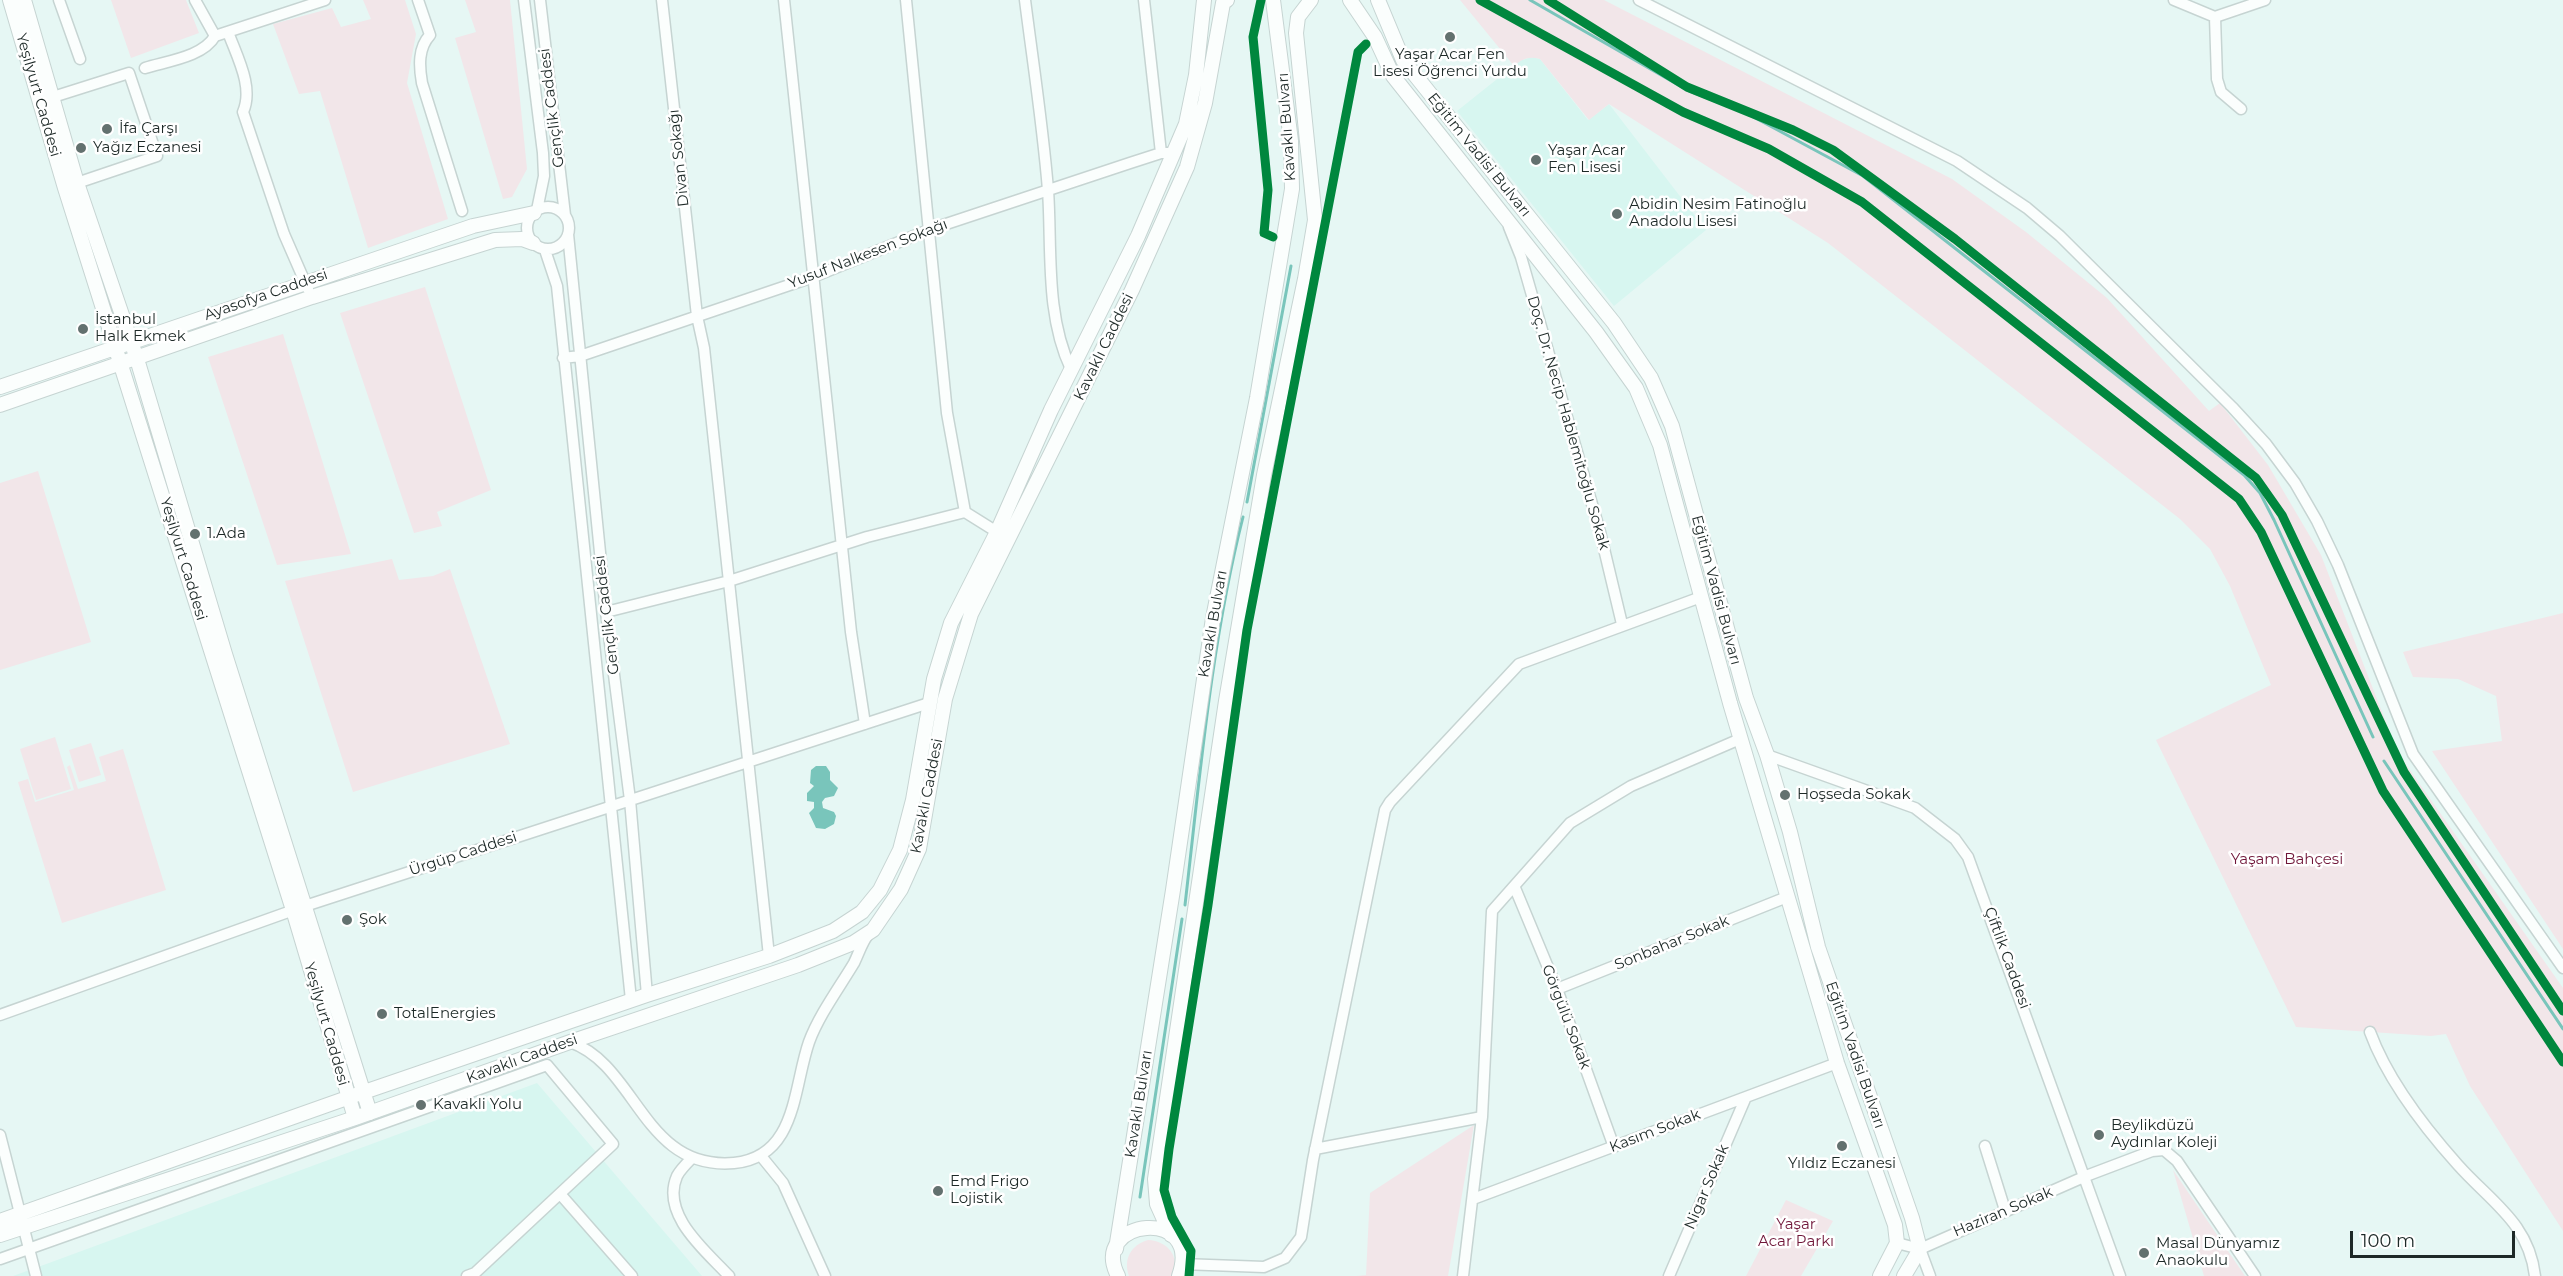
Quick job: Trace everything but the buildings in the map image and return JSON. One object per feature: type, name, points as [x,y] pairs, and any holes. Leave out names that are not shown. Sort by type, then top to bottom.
[{"type":"main road","name":"Yeşilyurt Caddesi","points":[[10,0],[71,185],[121,364],[207,616],[299,908],[370,1113]]},
{"type":"main road","name":"Yeşilyurt Caddesi","points":[[24,0],[53,97],[71,185],[131,341],[207,616]]},
{"type":"main road","name":"Kavaklı Caddesi","points":[[0,1221],[647,994],[769,956],[833,931],[862,912],[880,890],[900,850],[913,800],[940,653],[951,623],[997,532],[1071,369],[1138,236],[1168,153],[1186,124],[1197,75],[1204,0]]},
{"type":"main road","name":"Kavaklı Caddesi","points":[[0,1235],[370,1113],[831,953],[873,930],[901,889],[919,849],[945,699],[971,614],[1132,290],[1187,167],[1205,104],[1223,3],[1227,0]]},
{"type":"main road","name":"Kavaklı Bulvarı","points":[[1112,1276],[1172,901],[1211,630],[1257,398],[1292,189],[1291,141],[1273,0]]},
{"type":"main road","name":"Kavaklı Bulvarı","points":[[1181,1270],[1179,1244],[1171,1235],[1157,1204],[1155,1179],[1226,701],[1264,475],[1303,291],[1315,220],[1296,33],[1298,17],[1311,0]]},
{"type":"main road","name":"Eğitim Vadisi Bulvarı","points":[[1350,0],[1375,37],[1393,76],[1508,224],[1596,332],[1636,388],[1660,445],[1740,739],[1837,1064],[1895,1225],[1897,1244]]},
{"type":"main road","name":"Eğitim Vadisi Bulvarı","points":[[1378,0],[1403,60],[1614,323],[1651,378],[1672,426],[1758,733],[1767,755],[1818,947],[1912,1218],[1920,1249]]},
{"type":"main road","name":"Ayasofya Caddesi","points":[[0,387],[474,226],[536,212]]},
{"type":"main road","name":"Ayasofya Caddesi","points":[[0,405],[312,297],[495,240],[522,239],[539,246]]},
{"type":"main road","points":[[1740,739],[1758,733]]},
{"type":"main road","name":"Yeşilyurt Caddesi","points":[[299,908],[355,1118]]},
{"type":"main road","points":[[1115,1254],[1121,1239],[1139,1227],[1161,1228],[1171,1235]]},
{"type":"main road","points":[[1880,1276],[1897,1244]]},
{"type":"main road","points":[[1904,1276],[1920,1249]]},
{"type":"main road","name":"Kavaklı Bulvarı","points":[[1115,1254],[1118,1276]]},
{"type":"street","points":[[59,0],[80,59]]},
{"type":"street","points":[[195,0],[215,36]]},
{"type":"street","points":[[145,68],[195,52],[210,44],[215,36],[325,0]]},
{"type":"street","points":[[418,0],[430,35],[422,43],[420,68],[422,83],[462,211]]},
{"type":"street","name":"Gençlik Caddesi","points":[[524,0],[543,153],[544,176],[536,212]]},
{"type":"street","name":"Gençlik Caddesi","points":[[540,0],[565,215]]},
{"type":"street","name":"Divan Sokağı","points":[[662,0],[697,316],[704,348],[769,956]]},
{"type":"street","points":[[784,0],[842,545],[865,724]]},
{"type":"street","points":[[906,0],[931,229],[947,413],[965,512]]},
{"type":"street","points":[[1025,0],[1048,191],[1049,254],[1053,287],[1064,348],[1071,369]]},
{"type":"street","points":[[1144,0],[1168,153]]},
{"type":"street","points":[[1639,0],[1957,161],[1986,178],[2060,236],[2232,407],[2289,475],[2317,521],[2338,565],[2413,754],[2563,968]]},
{"type":"street","points":[[2174,0],[2220,15],[2265,0]]},
{"type":"street","points":[[2220,15],[2242,0]]},
{"type":"street","points":[[2220,15],[2217,79],[2220,92],[2241,109]]},
{"type":"street","points":[[228,32],[245,80],[248,101],[243,112],[284,234],[312,297]]},
{"type":"street","points":[[53,97],[129,73],[157,156],[71,185]]},
{"type":"street","name":"Yusuf Nalkesen Sokağı","points":[[562,358],[580,356],[813,277],[931,229],[1168,153]]},
{"type":"street","points":[[554,208],[565,215],[569,228],[560,246],[539,246],[527,231],[527,224],[536,212],[554,208]]},
{"type":"street","name":"Doç. Dr. Necip Hablemitoğlu Sokak","points":[[1508,224],[1521,257],[1587,486],[1622,624]]},
{"type":"street","name":"Gençlik Caddesi","points":[[568,234],[606,612],[630,800],[647,994]]},
{"type":"street","name":"Gençlik Caddesi","points":[[539,246],[557,285],[562,358],[612,805],[631,1000]]},
{"type":"street","points":[[606,612],[729,581],[842,545],[965,512],[997,532]]},
{"type":"street","points":[[1181,1270],[1264,1267],[1286,1258],[1301,1237],[1315,1149],[1385,810],[1389,802],[1519,664],[1622,624],[1701,597]]},
{"type":"street","name":"Ürgüp Caddesi","points":[[0,1015],[299,908],[929,703]]},
{"type":"street","points":[[1464,1276],[1482,1117],[1492,911],[1515,888],[1570,823],[1631,786],[1740,739]]},
{"type":"street","name":"Çiftlik Caddesi","points":[[1767,755],[1916,808],[1949,834],[1962,848],[1974,868],[2120,1276]]},
{"type":"street","name":"Görgülü Sokak","points":[[1515,888],[1557,989],[1614,1147]]},
{"type":"street","name":"Sonbahar Sokak","points":[[1557,989],[1787,897]]},
{"type":"street","points":[[570,1042],[585,1047],[602,1061],[672,1147],[692,1158],[709,1163],[735,1163],[761,1156],[789,1124],[810,1040],[865,938],[873,930]]},
{"type":"street","points":[[2370,1032],[2379,1057],[2430,1132],[2521,1230],[2535,1276]]},
{"type":"street","name":"Kasım Sokak","points":[[1473,1199],[1837,1064]]},
{"type":"street","points":[[0,1258],[546,1065],[613,1144],[474,1275]]},
{"type":"street","name":"Nigar Sokak","points":[[1669,1276],[1746,1097]]},
{"type":"street","points":[[1315,1149],[1482,1117]]},
{"type":"street","points":[[0,1135],[36,1276]]},
{"type":"street","points":[[1985,1146],[2005,1210]]},
{"type":"street","name":"Haziran Sokak","points":[[1920,1249],[2086,1176],[2152,1151],[2164,1150],[2172,1154],[2255,1276]]},
{"type":"street","points":[[761,1156],[783,1183],[825,1276]]},
{"type":"street","points":[[692,1158],[677,1176],[674,1190],[680,1218],[729,1276]]},
{"type":"street","points":[[561,1195],[632,1276]]},
{"type":"street","points":[[1897,1244],[1920,1249],[1930,1276]]},
{"type":"shaded area","points":[[1533,57],[1540,59],[1588,120],[1609,104],[1706,230],[1614,306],[1457,111],[1521,60]]},
{"type":"shaded area","points":[[537,1083],[702,1276],[13,1276],[49,1263]]},
{"type":"green space","points":[[111,0],[186,0],[199,33],[131,58]]},
{"type":"green space","points":[[363,0],[405,0],[416,34],[407,83],[448,219],[368,248],[320,91],[299,94],[273,24],[332,8],[341,27],[371,19]]},
{"type":"green space","points":[[465,0],[510,0],[527,169],[512,197],[503,199],[455,38],[476,32]]},
{"type":"green space","name":"Yaşam Bahçesi","points":[[1460,0],[1604,0],[1952,179],[2026,232],[2107,298],[2209,411],[2220,403],[2268,465],[2321,555],[2398,753],[2563,988],[2563,1231],[2470,1086],[2446,1034],[2431,1036],[2296,1027],[2156,740],[2271,685],[2230,586],[2210,549],[2180,519],[1828,243],[1609,104],[1589,120],[1540,59],[1526,59],[1514,66]]},
{"type":"green space","points":[[425,287],[491,490],[437,512],[442,526],[414,533],[340,313]]},
{"type":"green space","points":[[283,334],[351,554],[277,565],[208,357]]},
{"type":"green space","points":[[38,471],[91,642],[0,670],[0,483]]},
{"type":"green space","points":[[392,559],[399,580],[433,576],[450,569],[510,744],[353,792],[285,581]]},
{"type":"green space","points":[[2563,613],[2563,949],[2432,751],[2502,741],[2496,696],[2458,679],[2413,677],[2403,652]]},
{"type":"green space","points":[[55,737],[71,789],[36,800],[20,749]]},
{"type":"green space","points":[[91,743],[101,775],[79,782],[69,750]]},
{"type":"green space","points":[[123,749],[166,890],[62,923],[18,782],[28,779],[35,802],[74,790],[67,767],[70,765],[78,789],[106,781],[99,757]]},
{"type":"green space","points":[[1474,1125],[1448,1276],[1356,1276],[1366,1275],[1370,1193]]},
{"type":"green space","points":[[2173,1170],[2245,1276],[2204,1276]]},
{"type":"green space","name":"Yaşar Acar Parkı","points":[[1786,1200],[1833,1221],[1801,1276],[1746,1276]]},
{"type":"green space","points":[[1148,1240],[1161,1243],[1171,1251],[1175,1262],[1172,1276],[1129,1276],[1127,1264],[1130,1254],[1137,1245]]},
{"type":"water","points":[[816,766],[826,766],[830,772],[830,780],[838,788],[834,796],[825,798],[822,802],[823,808],[834,812],[836,816],[834,824],[825,829],[816,828],[809,813],[814,808],[814,802],[807,801],[807,793],[814,786],[810,783],[811,770]]},
{"type":"waterway","points":[[1530,0],[1687,90],[1746,113],[1863,176],[2244,475],[2260,493],[2274,520],[2373,737]]},
{"type":"waterway","points":[[1247,502],[1291,266]]},
{"type":"waterway","points":[[1185,905],[1215,661],[1243,517]]},
{"type":"waterway","points":[[2384,761],[2563,1029]]},
{"type":"waterway","points":[[1140,1197],[1182,919]]},
{"type":"cycle path","points":[[1261,0],[1253,37],[1268,190],[1264,233],[1273,237]]},
{"type":"cycle path","points":[[1480,0],[1683,112],[1769,149],[1862,202],[2239,499],[2261,532],[2383,791],[2563,1062]]},
{"type":"cycle path","points":[[1548,0],[1687,87],[1793,130],[1833,150],[1955,239],[2256,478],[2282,515],[2404,772],[2563,1011]]},
{"type":"cycle path","points":[[1189,1276],[1191,1251],[1172,1217],[1164,1190],[1169,1149],[1208,905],[1247,630],[1358,52],[1366,44]]},
{"type":"place","name":"Yaşar Acar Fen Lisesi Öğrenci Yurdu","points":[[1450,37]]},
{"type":"place","name":"İfa Çarşı","points":[[107,129]]},
{"type":"place","name":"Yağız Eczanesi","points":[[81,148]]},
{"type":"place","name":"Yaşar Acar Fen Lisesi","points":[[1536,160]]},
{"type":"place","name":"Abidin Nesim Fatinoğlu Anadolu Lisesi","points":[[1617,214]]},
{"type":"place","name":"İstanbul Halk Ekmek","points":[[83,329]]},
{"type":"place","name":"1.Ada","points":[[195,534]]},
{"type":"place","name":"Hoşseda Sokak","points":[[1785,795]]},
{"type":"place","name":"Şok","points":[[347,920]]},
{"type":"place","name":"TotalEnergies","points":[[382,1014]]},
{"type":"place","name":"Kavakli Yolu","points":[[421,1105]]},
{"type":"place","name":"Beylikdüzü Aydınlar Koleji","points":[[2099,1135]]},
{"type":"place","name":"Yıldız Eczanesi","points":[[1842,1146]]},
{"type":"place","name":"Emd Frigo Lojistik","points":[[938,1191]]},
{"type":"place","name":"Masal Dünyamız Anaokulu","points":[[2144,1253]]}]
